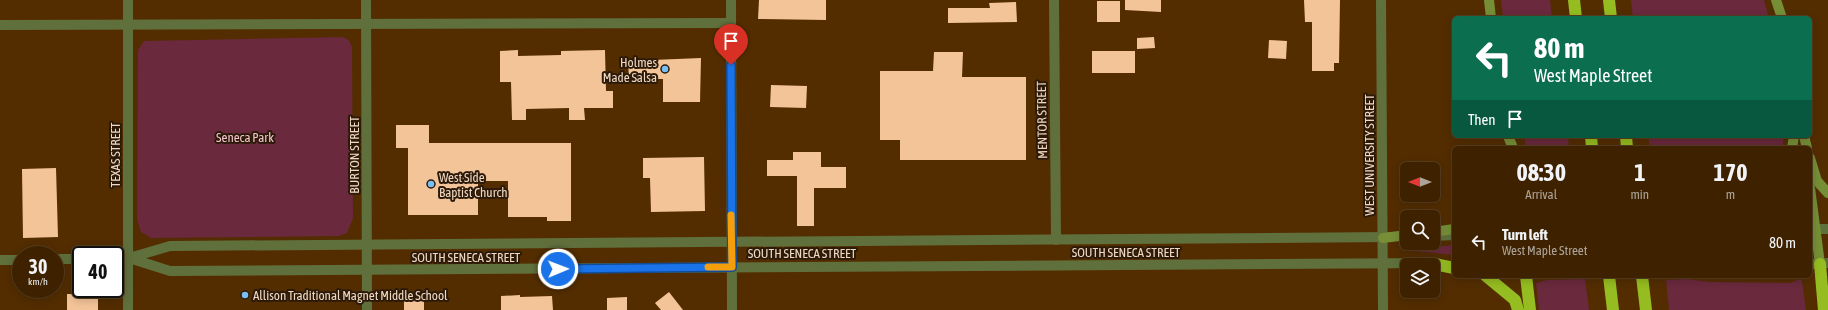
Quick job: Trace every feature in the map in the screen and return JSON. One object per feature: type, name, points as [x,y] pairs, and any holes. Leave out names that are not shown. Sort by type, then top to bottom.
[{"type":"highway","points":[[1574,0],[1576,16]]},
{"type":"highway","points":[[1609,0],[1611,16]]},
{"type":"highway","points":[[1819,264],[1824,310]]},
{"type":"highway","points":[[1440,265],[1452,268]]},
{"type":"highway","points":[[1488,278],[1514,300],[1518,310]]},
{"type":"highway","points":[[1526,278],[1530,310]]},
{"type":"highway","points":[[1609,278],[1613,310]]},
{"type":"highway","points":[[1642,278],[1646,310]]},
{"type":"main road","points":[[1489,0],[1491,16]]},
{"type":"main road","points":[[1776,0],[1781,16]]},
{"type":"main road","points":[[1812,165],[1817,181],[1828,193]]},
{"type":"main road","points":[[1812,215],[1819,264]]},
{"type":"main road","points":[[1440,231],[1452,229]]},
{"type":"main road","points":[[1383,238],[1400,237]]},
{"type":"street","name":"TEXAS STREET","points":[[128,0],[128,310]]},
{"type":"street","name":"BURTON STREET","points":[[366,0],[367,310]]},
{"type":"street","points":[[731,0],[732,310]]},
{"type":"street","name":"MENTOR STREET","points":[[1054,0],[1056,240]]},
{"type":"street","name":"WEST UNIVERSITY STREET","points":[[1382,0],[1383,310]]},
{"type":"street","points":[[0,25],[731,23]]},
{"type":"street","points":[[1813,229],[1828,229]]},
{"type":"street","points":[[1440,236],[1452,235]]},
{"type":"street","name":"SOUTH SENECA STREET","points":[[124,258],[129,258],[170,246],[732,241],[1383,238]]},
{"type":"street","name":"SOUTH SENECA STREET","points":[[129,258],[170,271],[367,271],[1400,263]]},
{"type":"street","points":[[0,260],[12,260]]},
{"type":"street","name":"SOUTH SENECA STREET","points":[[1440,263],[1452,263]]},
{"type":"green space","points":[[1501,0],[1550,0],[1552,16],[1503,16]]},
{"type":"green space","points":[[1631,0],[1764,0],[1768,16],[1633,16]]},
{"type":"green space","name":"Seneca Park","points":[[342,37],[349,41],[352,48],[353,218],[347,233],[339,236],[151,238],[141,232],[137,219],[138,50],[144,41]]},
{"type":"green space","points":[[1524,138],[1568,138],[1569,146],[1526,146]]},
{"type":"green space","points":[[1648,138],[1783,138],[1783,146],[1650,146]]},
{"type":"green space","points":[[1452,245],[1452,255],[1414,250],[1440,250],[1440,246]]},
{"type":"green space","points":[[1585,279],[1589,310],[1539,310],[1536,283],[1547,280]]},
{"type":"green space","points":[[1687,279],[1711,282],[1790,283],[1800,279],[1802,281],[1806,310],[1669,310],[1666,280]]},
{"type":"building","points":[[759,0],[826,0],[826,20],[758,19]]},
{"type":"building","points":[[1125,0],[1161,0],[1161,12],[1125,10]]},
{"type":"building","points":[[1304,0],[1340,0],[1339,63],[1334,63],[1334,71],[1312,71],[1312,22],[1305,22]]},
{"type":"building","points":[[1097,1],[1120,1],[1120,22],[1097,22]]},
{"type":"building","points":[[1016,2],[1017,22],[948,23],[948,8],[990,8],[989,3]]},
{"type":"building","points":[[1154,37],[1155,48],[1137,49],[1137,38]]},
{"type":"building","points":[[1269,40],[1287,41],[1286,59],[1268,58]]},
{"type":"building","points":[[518,50],[518,56],[561,55],[561,51],[605,50],[606,91],[613,91],[613,108],[584,108],[585,120],[569,120],[569,108],[526,109],[526,120],[512,120],[511,82],[500,82],[500,51]]},
{"type":"building","points":[[1092,51],[1135,51],[1135,73],[1092,73]]},
{"type":"building","points":[[934,52],[963,52],[962,77],[1026,77],[1026,160],[900,160],[900,140],[880,140],[880,71],[933,71]]},
{"type":"building","points":[[701,58],[700,102],[663,102],[663,79],[656,79],[656,77],[629,78],[628,61]]},
{"type":"building","points":[[771,85],[807,86],[806,108],[770,107]]},
{"type":"building","points":[[396,125],[429,125],[429,143],[571,143],[571,221],[547,221],[547,217],[508,217],[508,181],[478,181],[478,215],[408,215],[408,148],[396,148]]},
{"type":"building","points":[[793,152],[821,152],[821,167],[846,167],[846,188],[814,188],[814,226],[797,226],[797,176],[767,176],[767,160],[793,160]]},
{"type":"building","points":[[704,157],[705,211],[651,212],[650,178],[643,178],[643,158]]},
{"type":"building","points":[[56,168],[58,237],[23,238],[22,169]]},
{"type":"building","points":[[669,292],[683,310],[661,310],[655,303]]},
{"type":"building","points":[[67,294],[72,294],[72,298],[98,298],[98,310],[67,310]]},
{"type":"building","points":[[520,295],[520,297],[552,296],[553,310],[501,310],[501,296]]},
{"type":"building","points":[[404,297],[424,297],[424,310],[404,310]]},
{"type":"building","points":[[627,297],[627,310],[607,310],[607,298]]},
{"type":"slow traffic","points":[[708,267],[732,267],[731,215]]},
{"type":"place","name":"Holmes Made Salsa","points":[[665,69]]},
{"type":"place","name":"West Side Baptist Church","points":[[431,184]]},
{"type":"place","name":"Allison Traditional Magnet Middle School","points":[[245,295]]},
{"type":"route","points":[[558,269],[732,267],[731,65]]}]
